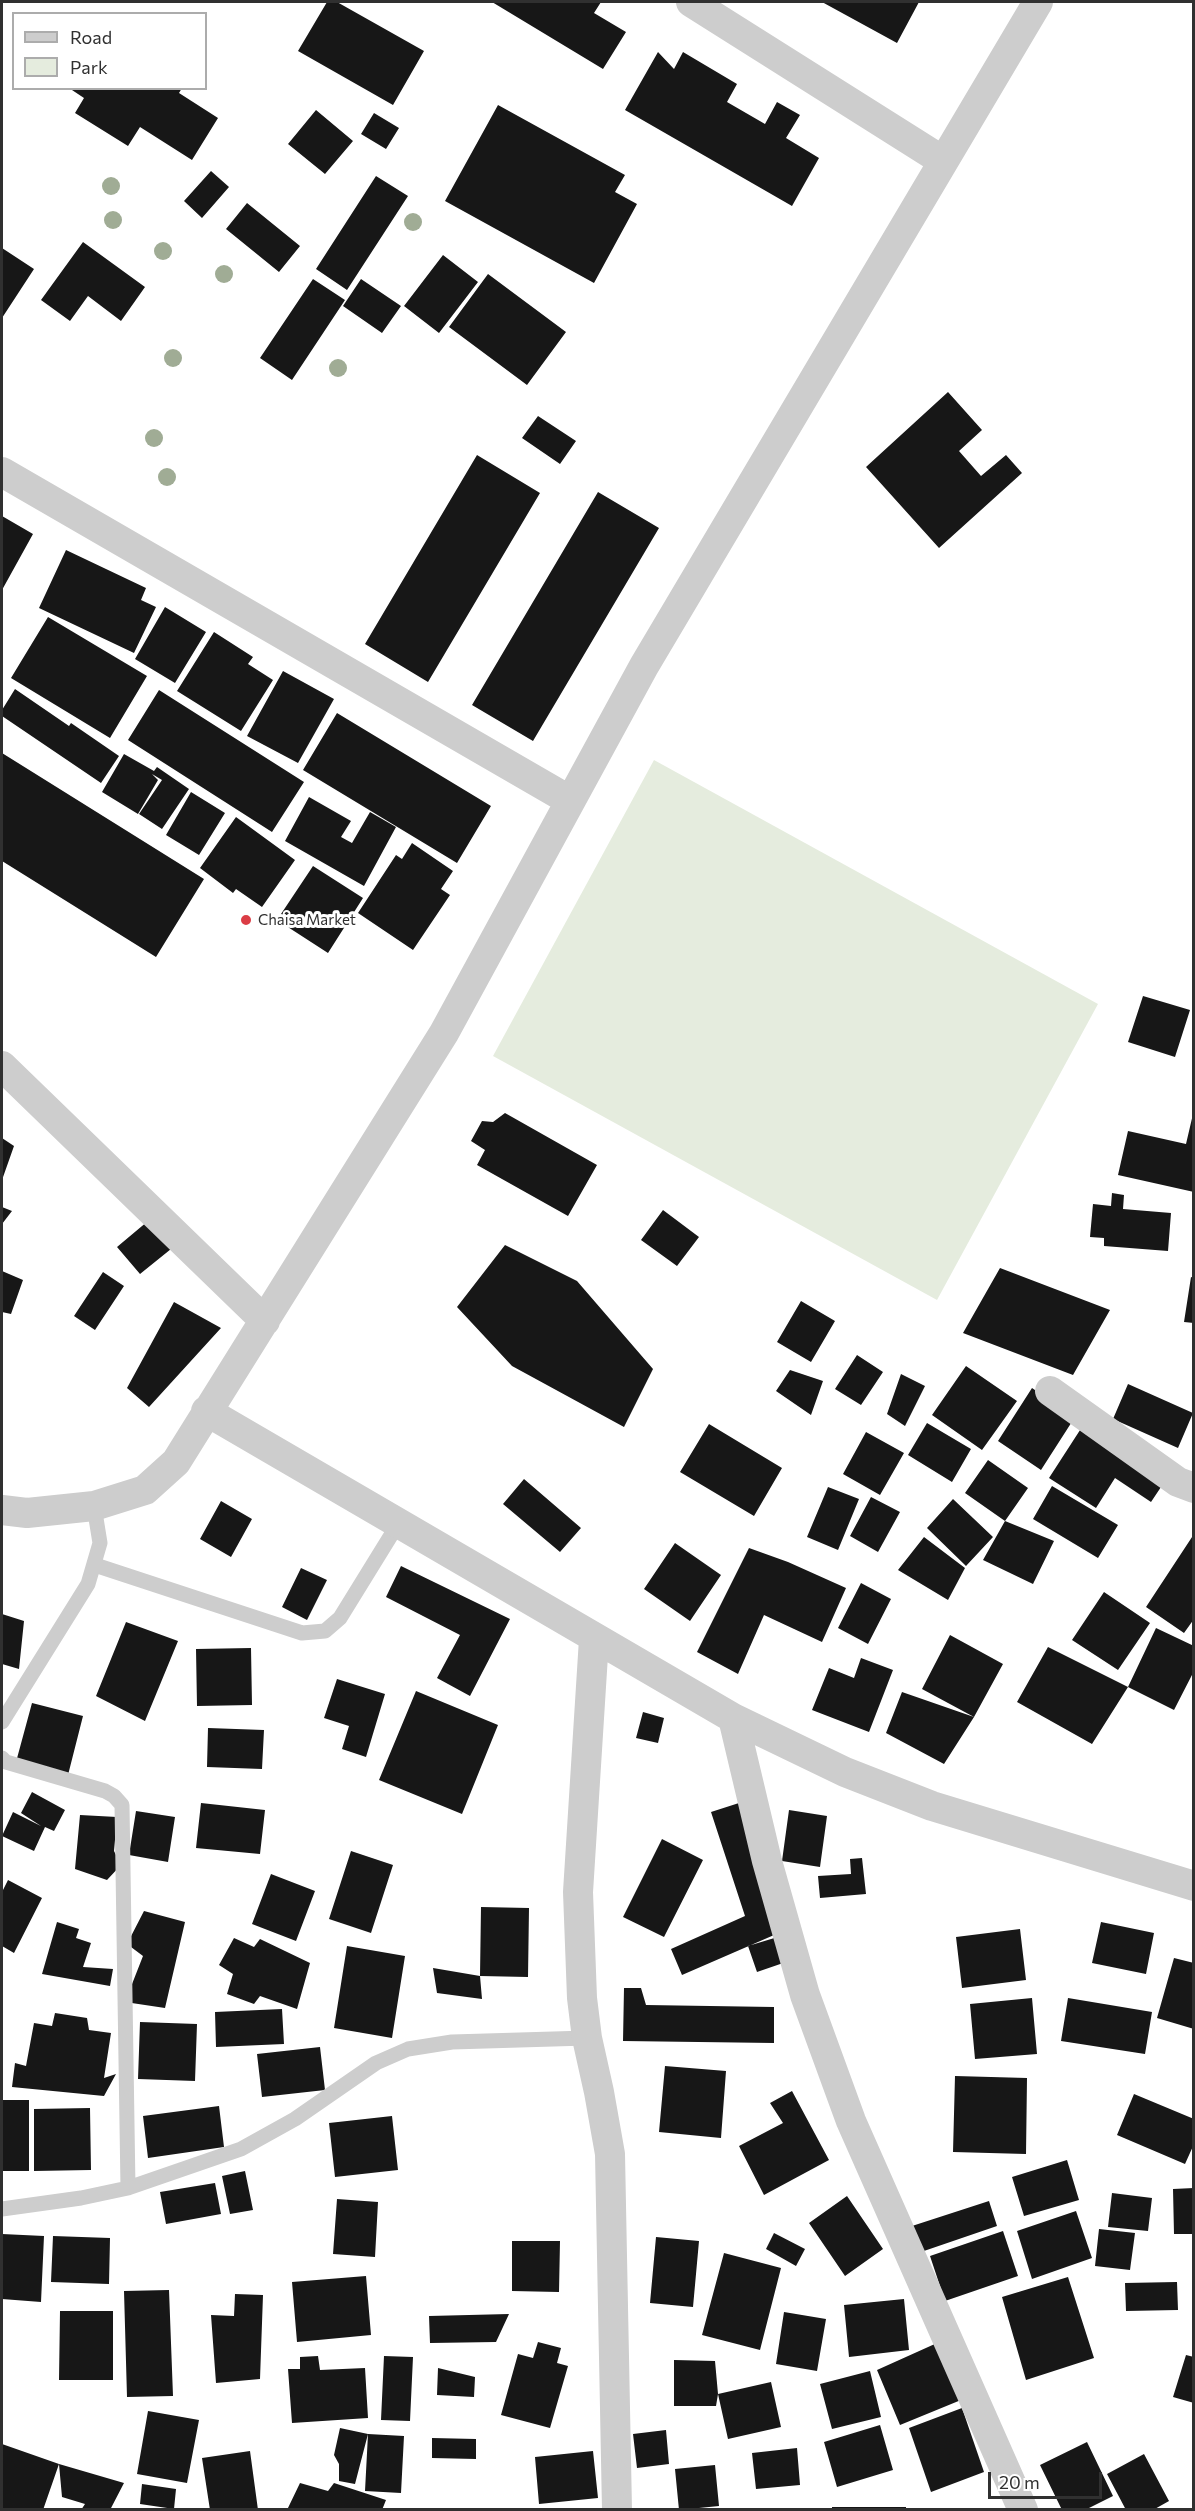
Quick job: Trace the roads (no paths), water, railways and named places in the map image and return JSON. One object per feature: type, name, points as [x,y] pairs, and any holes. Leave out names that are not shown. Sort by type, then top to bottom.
[{"type":"street","points":[[691,2],[943,161]]},
{"type":"street","points":[[2,1510],[27,1513],[94,1506],[145,1490],[176,1462],[444,1033],[644,666],[1038,2]]},
{"type":"street","points":[[2,472],[569,800]]},
{"type":"street","points":[[2,1066],[265,1321]]},
{"type":"street","points":[[1050,1391],[1178,1482],[1194,1488]]},
{"type":"street","points":[[206,1411],[733,1718],[845,1772],[932,1806],[1194,1886]]},
{"type":"street","points":[[594,1639],[578,1892],[582,1998],[587,2038],[610,2154],[617,2510]]},
{"type":"street","points":[[733,1718],[767,1861],[802,1984],[851,2121],[1023,2510]]},
{"type":"lane","points":[[2,1722],[88,1584],[100,1543],[94,1506]]},
{"type":"lane","points":[[95,1565],[302,1633],[325,1631],[340,1618],[398,1524]]},
{"type":"lane","points":[[2,1758],[6,1762],[105,1791],[114,1796],[122,1805],[128,2188]]},
{"type":"lane","points":[[2,2209],[81,2198],[128,2188],[241,2150],[295,2119],[376,2063],[408,2049],[452,2042],[587,2038]]},
{"type":"place","name":"Chaisa Market","points":[[246,920]]}]
